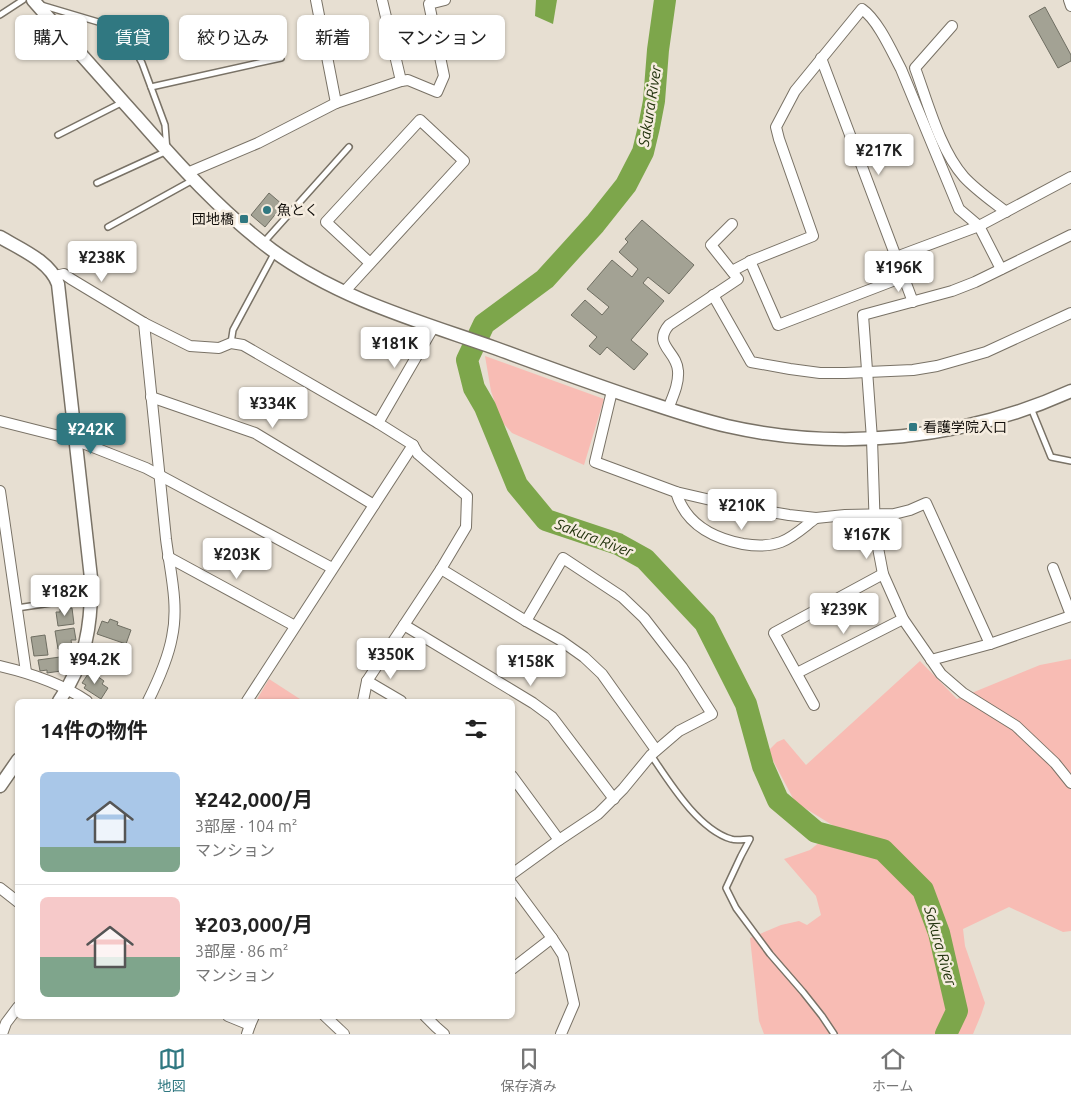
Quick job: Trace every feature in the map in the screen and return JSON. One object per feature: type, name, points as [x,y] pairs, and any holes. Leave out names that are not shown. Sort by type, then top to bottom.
[{"type":"street","points":[[316,0],[336,103]]},
{"type":"street","points":[[382,0],[401,81]]},
{"type":"street","points":[[190,176],[336,103],[408,80],[437,92],[444,76],[429,4],[445,0]]},
{"type":"street","points":[[1068,0],[1071,6]]},
{"type":"street","points":[[35,2],[190,176],[231,216],[263,243],[317,278],[344,292],[433,328],[692,417],[763,433],[804,437],[872,439],[913,436],[984,422],[1031,408],[1071,391]]},
{"type":"street","points":[[732,271],[814,236],[776,127],[795,91],[862,9],[873,21],[901,69],[959,209],[979,226],[1001,269]]},
{"type":"street","points":[[952,26],[915,68],[943,143],[952,160],[964,177],[1006,212]]},
{"type":"street","points":[[822,58],[913,302]]},
{"type":"street","points":[[344,292],[464,161],[420,120],[326,222],[370,263]]},
{"type":"street","points":[[896,257],[979,226],[1071,177]]},
{"type":"street","points":[[668,409],[678,383],[678,369],[675,360],[664,344],[662,338],[664,331],[669,325],[738,279],[711,245],[732,224]]},
{"type":"street","points":[[1071,235],[975,282],[952,291],[863,315],[872,439],[875,532],[883,574],[903,618],[941,674],[963,693],[1016,726],[1055,763],[1071,783]]},
{"type":"street","points":[[0,237],[44,263],[55,276],[58,284],[92,597],[86,644],[67,690],[60,699]]},
{"type":"street","points":[[750,262],[778,325],[903,276]]},
{"type":"street","points":[[55,276],[64,274],[144,323],[190,346],[220,348],[231,343],[243,345],[413,445],[418,454],[467,496],[466,527],[441,569],[367,681],[363,699]]},
{"type":"street","points":[[713,295],[751,362],[820,373],[867,373],[913,370],[937,366],[986,352],[1071,313]]},
{"type":"street","points":[[144,323],[175,615],[172,637],[166,658],[149,699]]},
{"type":"street","points":[[378,423],[433,328]]},
{"type":"street","points":[[612,391],[595,462],[676,492],[789,515],[816,518],[845,515],[894,514],[926,504],[990,644]]},
{"type":"street","points":[[152,396],[255,433],[374,505]]},
{"type":"street","points":[[0,422],[75,440],[146,468],[332,568]]},
{"type":"street","points":[[247,699],[413,445]]},
{"type":"street","points":[[0,491],[26,672]]},
{"type":"street","points":[[676,492],[679,502],[697,524],[714,536],[741,544],[757,546],[781,542],[797,533],[816,518]]},
{"type":"street","points":[[168,557],[294,626]]},
{"type":"street","points":[[515,872],[598,814],[614,799],[654,752],[679,731],[712,714],[682,667],[644,618],[622,597],[563,558],[526,621]]},
{"type":"street","points":[[931,660],[990,644],[1071,615],[1053,568]]},
{"type":"street","points":[[441,569],[560,640],[584,657],[602,674],[654,752]]},
{"type":"street","points":[[814,705],[774,633],[883,574]]},
{"type":"street","points":[[797,673],[903,618]]},
{"type":"street","points":[[404,625],[533,703],[552,717],[614,799]]},
{"type":"street","points":[[0,666],[26,672],[78,694],[84,699]]},
{"type":"street","points":[[367,681],[398,699]]},
{"type":"street","points":[[0,786],[15,764]]},
{"type":"street","points":[[515,780],[559,840]]},
{"type":"street","points":[[0,888],[15,899]]},
{"type":"street","points":[[515,888],[563,955],[574,1004],[561,1034]]},
{"type":"street","points":[[515,967],[552,938]]},
{"type":"street","points":[[2,1034],[6,1023],[15,1011]]},
{"type":"street","points":[[237,1019],[250,1023]]},
{"type":"street","points":[[328,1019],[344,1034]]},
{"type":"street","points":[[428,1019],[444,1034]]},
{"type":"lane","points":[[0,15],[23,0]]},
{"type":"lane","points":[[35,2],[115,27],[128,37],[142,63],[166,125],[167,151],[97,183]]},
{"type":"lane","points":[[150,87],[272,60]]},
{"type":"lane","points":[[58,135],[123,101]]},
{"type":"lane","points":[[263,243],[349,147]]},
{"type":"lane","points":[[108,227],[190,176]]},
{"type":"lane","points":[[231,343],[233,330],[275,252]]},
{"type":"lane","points":[[1031,408],[1051,457],[1071,461]]},
{"type":"lane","points":[[17,608],[92,597]]},
{"type":"lane","points":[[654,752],[674,788],[695,814],[714,832],[733,840],[750,839],[726,888],[736,908],[747,923],[770,954],[822,1016],[834,1034]]},
{"type":"shaded area","points":[[536,0],[557,0],[553,24],[535,16]]},
{"type":"shaded area","points":[[485,356],[604,399],[584,465],[512,433],[501,421],[491,391]]},
{"type":"shaded area","points":[[1071,659],[1071,931],[1063,932],[1009,907],[963,929],[965,946],[985,1003],[973,1034],[764,1034],[759,1021],[750,938],[781,925],[799,921],[807,925],[821,915],[816,896],[784,859],[810,850],[837,828],[795,802],[768,751],[777,742],[784,739],[806,765],[920,661],[957,699],[1040,665]]},
{"type":"shaded area","points":[[269,679],[300,699],[257,699]]},
{"type":"building","points":[[1045,7],[1071,55],[1071,61],[1058,68],[1029,16]]},
{"type":"building","name":"魚とく","points":[[269,193],[283,205],[265,227],[251,215]]},
{"type":"building","points":[[642,220],[694,265],[669,294],[648,277],[643,283],[664,301],[631,340],[648,354],[634,370],[607,347],[600,355],[589,346],[597,337],[571,315],[585,300],[602,315],[609,307],[587,289],[612,260],[632,277],[638,269],[619,252],[628,242],[625,239]]},
{"type":"building","points":[[72,608],[74,624],[58,626],[56,612],[60,612],[60,609]]},
{"type":"building","points":[[110,619],[118,622],[117,625],[131,630],[126,644],[97,634],[102,621],[108,623]]},
{"type":"building","points":[[74,628],[76,640],[71,640],[72,647],[58,649],[55,631]]},
{"type":"building","points":[[45,635],[48,655],[34,656],[31,637]]},
{"type":"building","points":[[104,649],[113,654],[115,652],[123,656],[112,674],[95,663]]},
{"type":"building","points":[[60,657],[61,671],[47,673],[47,670],[40,671],[38,660]]},
{"type":"building","points":[[90,671],[104,681],[102,684],[108,688],[101,699],[84,688],[86,685],[82,683]]},
{"type":"waterway","name":"Sakura River","points":[[665,0],[658,50],[654,101],[643,152],[626,185],[595,224],[545,279],[484,324],[467,360],[474,388],[485,407],[517,485],[546,520],[618,544],[645,559],[705,623],[746,704],[763,766],[778,800],[816,832],[883,850],[923,890],[939,933],[957,1011],[946,1034]]},
{"type":"place","name":"魚とく","points":[[267,210]]},
{"type":"place","name":"団地橋","points":[[244,219]]},
{"type":"place","name":"看護学院入口","points":[[913,427]]}]
